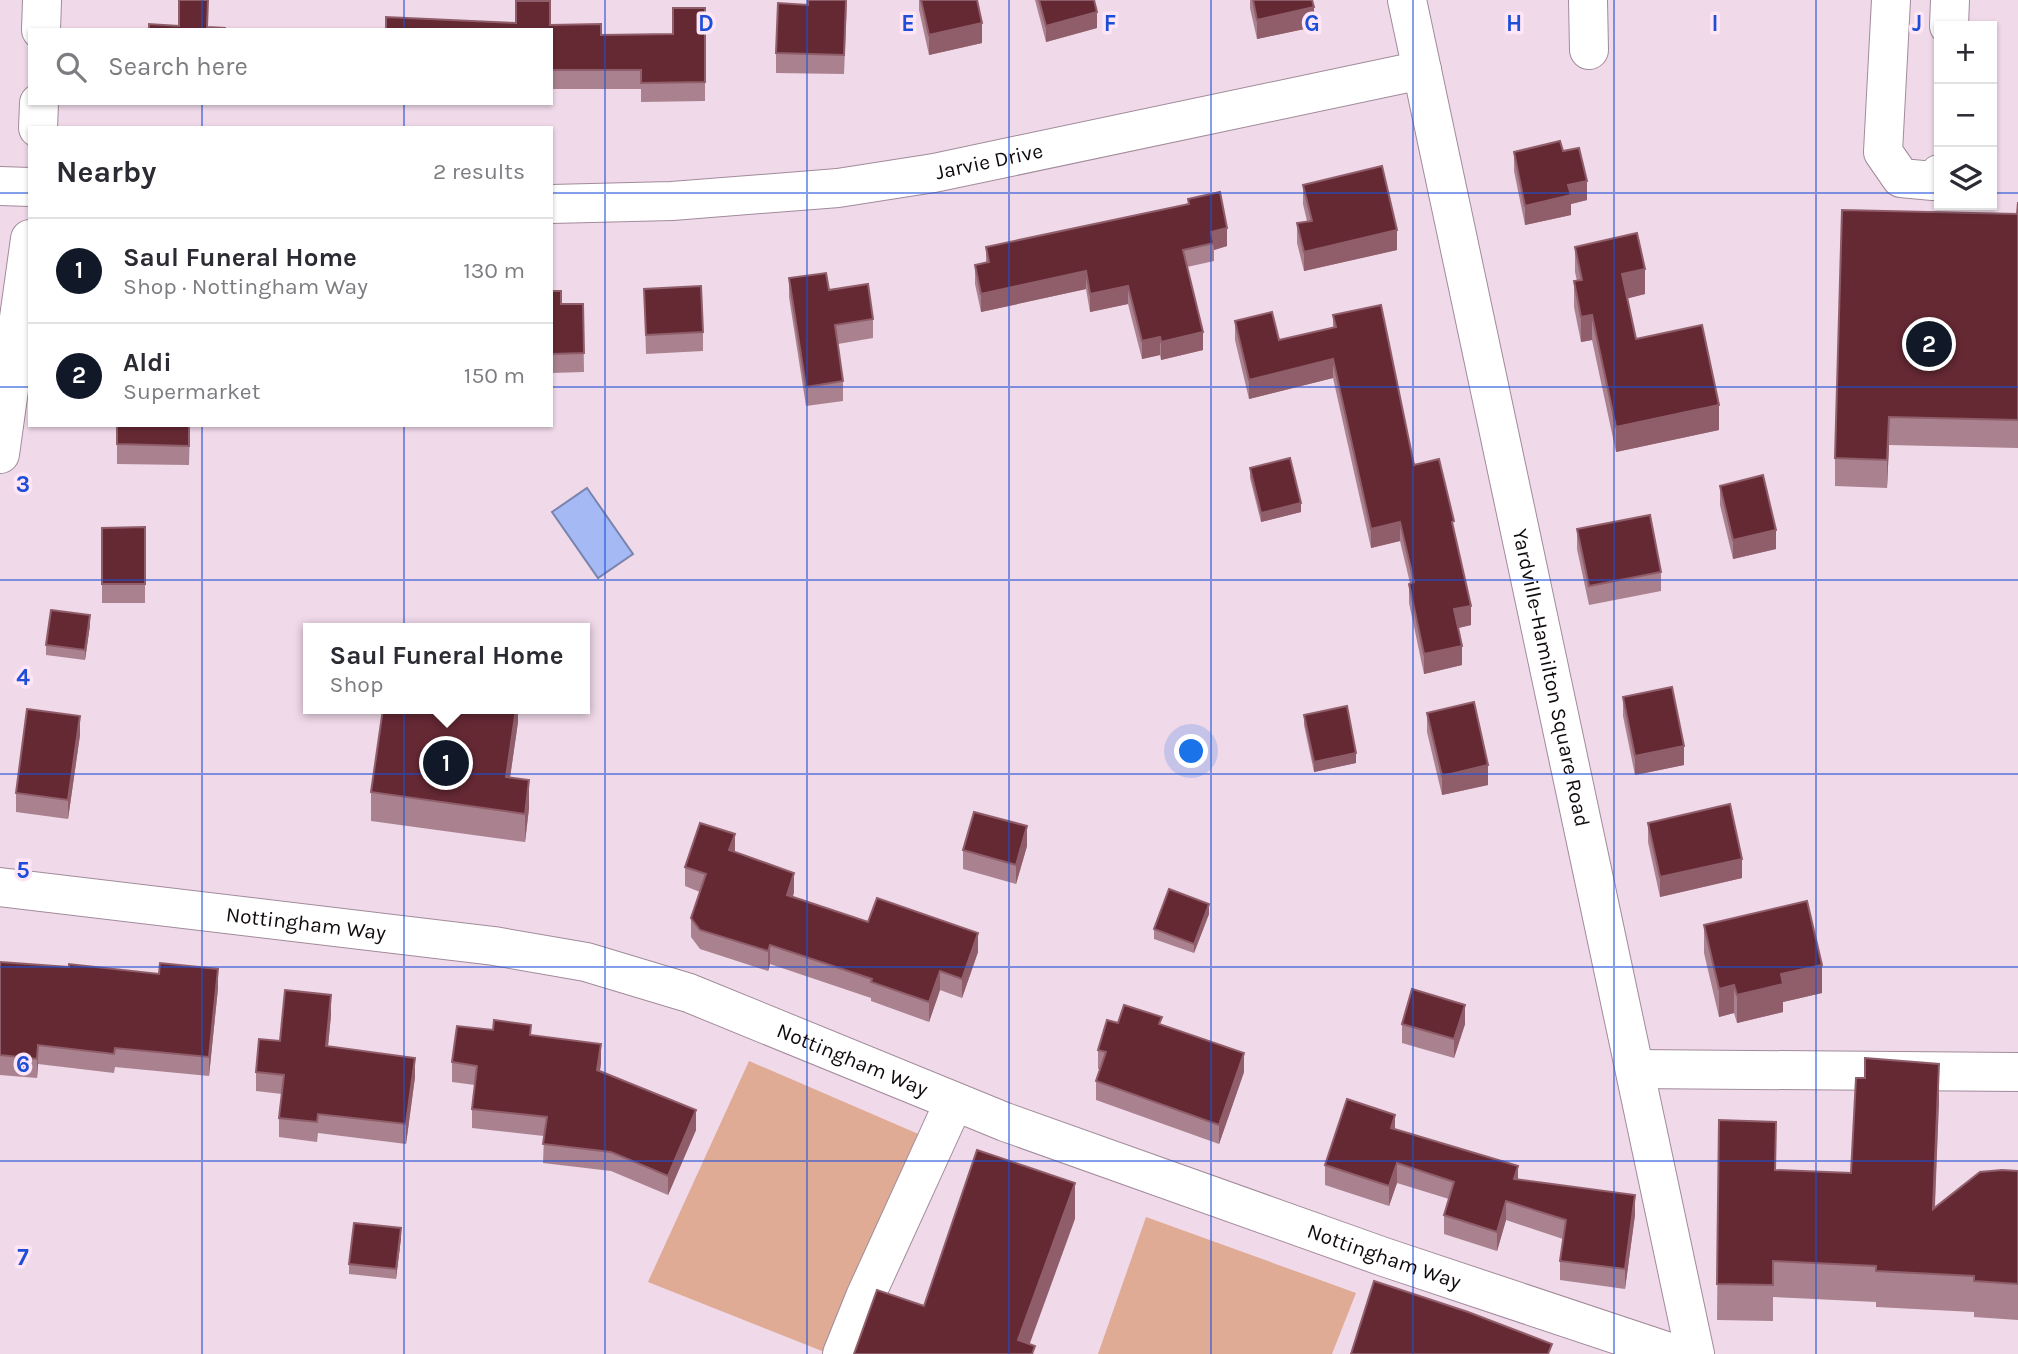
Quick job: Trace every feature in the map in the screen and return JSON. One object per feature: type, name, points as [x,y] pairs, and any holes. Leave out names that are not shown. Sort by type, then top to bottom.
[{"type":"street","points":[[41,28],[42,0]]},
{"type":"street","name":"Yardville-Hamilton Square Road","points":[[1407,0],[1695,1354]]},
{"type":"street","points":[[1588,0],[1589,50]]},
{"type":"street","points":[[1891,0],[1884,152],[1901,178],[1934,180]]},
{"type":"street","points":[[1949,21],[1950,0]]},
{"type":"street","name":"Jarvie Drive","points":[[553,204],[672,201],[838,188],[934,173],[1422,70]]},
{"type":"street","points":[[38,126],[39,105]]},
{"type":"street","points":[[0,186],[28,187]]},
{"type":"street","points":[[0,454],[28,253]]},
{"type":"street","name":"Nottingham Way","points":[[0,887],[494,946],[586,962],[689,993],[1004,1122],[1371,1252],[1675,1354]]},
{"type":"street","points":[[1634,1069],[2018,1072]]},
{"type":"street","points":[[842,1354],[865,1297],[954,1102]]},
{"type":"shaded area","points":[[749,1061],[923,1136],[827,1353],[648,1282]]},
{"type":"shaded area","points":[[1146,1217],[1356,1293],[1332,1354],[1098,1354]]},
{"type":"water","points":[[587,488],[633,554],[598,578],[552,512]]},
{"type":"building","points":[[179,0],[208,0],[207,27],[225,28],[149,28],[149,24],[179,26]]},
{"type":"building","points":[[808,0],[846,0],[844,55],[776,53],[778,3],[808,5]]},
{"type":"building","points":[[921,0],[977,0],[982,23],[929,35]]},
{"type":"building","points":[[1039,0],[1094,0],[1097,12],[1046,26]]},
{"type":"building","points":[[1253,0],[1312,0],[1314,7],[1257,20]]},
{"type":"building","points":[[516,1],[550,1],[550,25],[601,24],[601,35],[673,34],[673,8],[705,8],[705,82],[641,83],[641,70],[553,70],[553,28],[386,28],[386,17],[516,23]]},
{"type":"building","points":[[1560,141],[1563,151],[1579,148],[1587,181],[1568,185],[1571,195],[1525,206],[1514,152]]},
{"type":"building","points":[[1382,166],[1397,230],[1304,252],[1297,223],[1312,221],[1303,185]]},
{"type":"building","points":[[1220,192],[1227,228],[1211,232],[1214,243],[1183,250],[1203,332],[1161,342],[1160,337],[1142,341],[1128,286],[1090,294],[1086,271],[981,294],[975,265],[989,262],[986,247],[1189,204],[1188,199]]},
{"type":"building","points":[[2018,202],[2018,420],[1889,417],[1887,460],[1835,458],[1842,210],[2017,214]]},
{"type":"building","points":[[1637,233],[1645,269],[1622,274],[1636,339],[1702,325],[1719,405],[1616,427],[1592,315],[1581,317],[1574,281],[1582,280],[1575,247]]},
{"type":"building","points":[[826,273],[829,290],[868,284],[873,319],[835,325],[843,381],[806,387],[789,278]]},
{"type":"building","points":[[701,286],[703,332],[646,335],[644,289]]},
{"type":"building","points":[[553,291],[561,291],[561,304],[583,304],[584,353],[553,354]]},
{"type":"building","points":[[1381,305],[1414,465],[1439,459],[1471,606],[1454,609],[1462,646],[1424,654],[1409,584],[1414,582],[1400,522],[1371,529],[1333,359],[1249,380],[1235,321],[1272,312],[1279,340],[1336,327],[1333,315]]},
{"type":"building","points":[[117,427],[189,427],[189,446],[117,444]]},
{"type":"building","points":[[1290,458],[1301,503],[1261,513],[1250,468]]},
{"type":"building","points":[[1763,475],[1776,530],[1733,540],[1720,486]]},
{"type":"building","points":[[1650,515],[1661,572],[1589,586],[1577,529]]},
{"type":"building","points":[[145,527],[145,584],[102,584],[102,528]]},
{"type":"building","points":[[51,610],[90,615],[85,650],[46,645]]},
{"type":"building","points":[[1672,687],[1684,746],[1635,756],[1623,697]]},
{"type":"building","points":[[1474,702],[1488,765],[1442,776],[1427,713]]},
{"type":"building","points":[[1347,706],[1356,753],[1314,762],[1304,715]]},
{"type":"building","points":[[27,709],[80,716],[68,800],[16,793]]},
{"type":"building","points":[[382,714],[515,714],[506,777],[529,780],[525,814],[371,792]]},
{"type":"building","points":[[1730,804],[1742,859],[1660,877],[1648,823]]},
{"type":"building","points":[[974,812],[1027,826],[1016,865],[963,850]]},
{"type":"building","points":[[700,823],[735,834],[729,850],[794,873],[787,895],[868,922],[877,898],[978,933],[962,979],[940,971],[929,1002],[871,982],[872,979],[770,945],[768,951],[700,930],[691,918],[706,874],[685,867]]},
{"type":"building","points":[[1169,889],[1209,904],[1194,944],[1154,929]]},
{"type":"building","points":[[1807,901],[1822,965],[1781,974],[1783,984],[1737,995],[1734,985],[1719,989],[1704,925]]},
{"type":"building","points":[[0,962],[69,967],[69,964],[159,974],[160,963],[218,969],[209,1057],[115,1048],[114,1054],[38,1045],[37,1059],[0,1055]]},
{"type":"building","points":[[1412,989],[1465,1005],[1454,1039],[1402,1024]]},
{"type":"building","points":[[285,990],[331,995],[326,1046],[415,1058],[406,1124],[318,1114],[317,1122],[279,1118],[284,1075],[256,1072],[259,1039],[280,1041]]},
{"type":"building","points":[[1124,1005],[1162,1017],[1159,1024],[1244,1053],[1219,1125],[1096,1081],[1106,1052],[1098,1050],[1107,1020],[1118,1023]]},
{"type":"building","points":[[494,1020],[531,1025],[530,1035],[601,1044],[597,1070],[696,1110],[668,1176],[611,1152],[543,1144],[547,1117],[472,1109],[477,1066],[452,1062],[457,1026],[493,1030]]},
{"type":"building","points":[[1865,1058],[1939,1064],[1933,1209],[1980,1172],[2018,1171],[2018,1284],[1974,1281],[1974,1276],[1876,1271],[1876,1266],[1773,1261],[1773,1285],[1717,1284],[1719,1120],[1776,1122],[1775,1170],[1851,1173],[1856,1078],[1865,1078]]},
{"type":"building","points":[[1347,1099],[1395,1115],[1391,1128],[1518,1166],[1514,1179],[1635,1195],[1625,1269],[1560,1261],[1566,1220],[1506,1201],[1497,1232],[1444,1215],[1454,1182],[1397,1163],[1389,1186],[1325,1165]]},
{"type":"building","points":[[977,1150],[1075,1183],[1018,1340],[1035,1346],[1032,1354],[854,1354],[877,1290],[924,1306]]},
{"type":"building","points":[[354,1223],[401,1228],[396,1269],[349,1264]]},
{"type":"building","points":[[1374,1281],[1468,1312],[1552,1344],[1548,1354],[1351,1354]]},
{"type":"place","name":"Aldi","points":[[1929,344]]},
{"type":"place","name":"Saul Funeral Home","points":[[446,763]]}]
